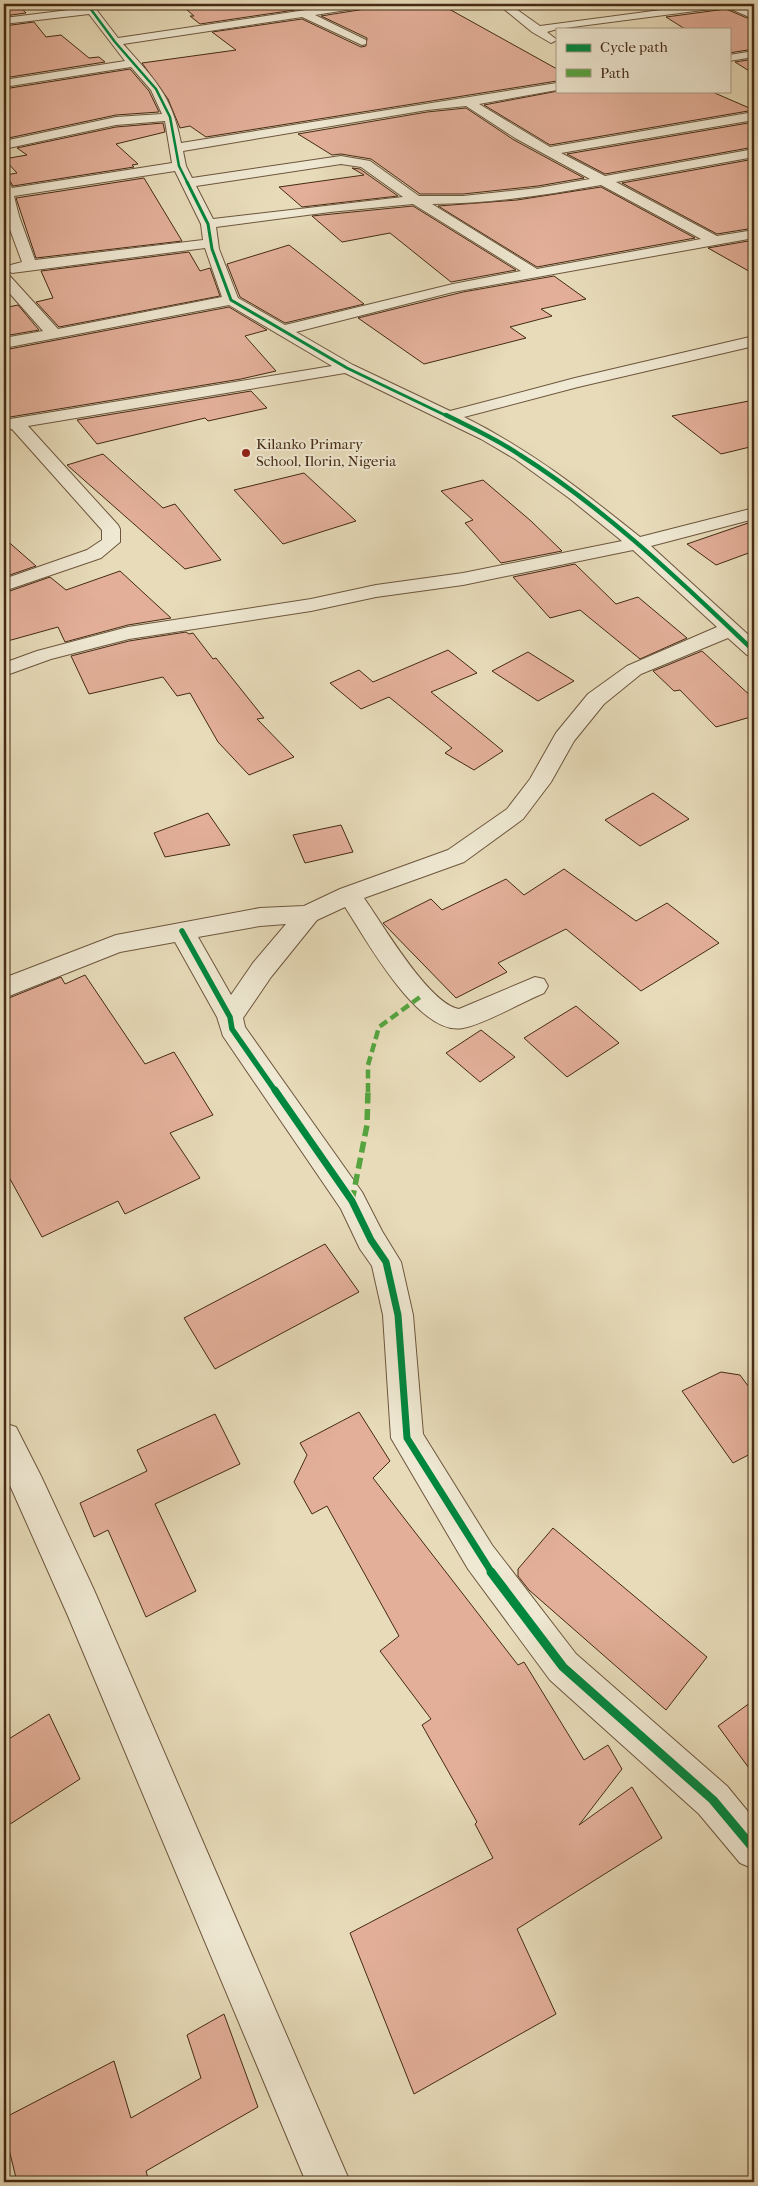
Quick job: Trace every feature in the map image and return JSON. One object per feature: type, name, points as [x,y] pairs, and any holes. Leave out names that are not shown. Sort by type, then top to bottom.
[{"type":"street","points":[[115,42],[365,4]]},
{"type":"street","points":[[503,4],[556,43]]},
{"type":"street","points":[[536,30],[727,4],[752,13]]},
{"type":"street","points":[[4,21],[89,7],[115,42],[156,89],[170,117],[179,166],[208,224],[211,243],[231,300]]},
{"type":"street","points":[[303,14],[362,42]]},
{"type":"street","points":[[730,58],[754,54]]},
{"type":"street","points":[[4,84],[134,64]]},
{"type":"street","points":[[175,148],[427,106],[468,102],[556,86]]},
{"type":"street","points":[[468,102],[548,151],[715,241]]},
{"type":"street","points":[[548,151],[754,116]]},
{"type":"street","points":[[4,144],[39,139],[116,122],[170,117]]},
{"type":"street","points":[[208,224],[330,208],[416,200],[463,200],[604,182],[754,153]]},
{"type":"street","points":[[188,183],[341,160],[365,164],[416,200],[535,274]]},
{"type":"street","points":[[30,264],[12,216],[6,189],[179,166]]},
{"type":"street","points":[[285,330],[453,288],[754,234]]},
{"type":"street","points":[[4,273],[30,264],[211,243]]},
{"type":"street","points":[[4,278],[54,334]]},
{"type":"street","points":[[4,343],[231,300],[347,368],[487,435],[522,455],[575,494],[637,544],[754,651]]},
{"type":"street","points":[[446,417],[575,383],[754,341]]},
{"type":"street","points":[[10,424],[217,388],[347,368]]},
{"type":"street","points":[[4,585],[94,554],[111,542],[111,529],[10,424]]},
{"type":"street","points":[[4,670],[44,655],[128,633],[311,605],[376,591],[463,579],[637,544],[754,513]]},
{"type":"street","points":[[4,990],[26,978],[116,944],[260,917],[308,914],[349,895],[456,856],[494,831],[515,814],[540,782],[564,738],[596,699],[634,670],[731,629]]},
{"type":"street","points":[[349,895],[420,997],[444,1016],[461,1019],[535,986]]},
{"type":"street","points":[[230,1017],[262,970],[308,914]]},
{"type":"street","points":[[182,931],[230,1017],[232,1029],[352,1201],[371,1240],[386,1262],[398,1315],[407,1438],[480,1557],[563,1667],[713,1800],[754,1849]]},
{"type":"street","points":[[4,1438],[29,1487],[81,1603],[328,2182]]},
{"type":"building","points":[[4,4],[18,4],[26,13],[4,16]]},
{"type":"building","points":[[180,4],[335,4],[200,24]]},
{"type":"building","points":[[372,4],[440,4],[556,68],[556,81],[206,137],[190,126],[180,128],[168,99],[142,63],[236,50],[212,32],[302,19],[361,47],[366,46],[367,38],[321,16],[365,9]]},
{"type":"building","points":[[726,9],[754,21],[754,49],[730,53],[730,28],[683,28],[666,17]]},
{"type":"building","points":[[34,22],[46,37],[61,35],[89,58],[99,57],[105,62],[4,78],[4,26]]},
{"type":"building","points":[[754,59],[754,74],[735,62]]},
{"type":"building","points":[[130,69],[149,91],[159,112],[116,115],[4,139],[4,89]]},
{"type":"building","points":[[556,91],[712,92],[754,110],[550,145],[484,105]]},
{"type":"building","points":[[466,108],[514,140],[584,178],[538,186],[463,194],[420,194],[371,159],[341,154],[332,155],[298,134],[427,112]]},
{"type":"building","points":[[754,122],[754,147],[605,174],[567,154]]},
{"type":"building","points":[[163,123],[165,132],[116,144],[138,164],[132,165],[134,167],[13,186],[6,175],[17,173],[4,159],[27,155],[17,148],[116,127]]},
{"type":"building","points":[[754,159],[754,228],[717,234],[622,183]]},
{"type":"building","points":[[352,168],[360,169],[398,196],[302,207],[279,187],[364,175]]},
{"type":"building","points":[[144,178],[182,241],[36,258],[16,198]]},
{"type":"building","points":[[601,187],[695,238],[537,267],[438,206],[517,200]]},
{"type":"building","points":[[413,206],[516,270],[451,282],[390,233],[342,242],[312,216]]},
{"type":"building","points":[[754,240],[754,274],[708,248]]},
{"type":"building","points":[[289,245],[364,304],[285,323],[240,297],[227,264]]},
{"type":"building","points":[[189,252],[200,271],[210,268],[220,296],[59,327],[36,302],[53,298],[41,271]]},
{"type":"building","points":[[554,276],[586,299],[541,309],[552,316],[510,327],[526,338],[424,364],[358,318],[463,292]]},
{"type":"building","points":[[18,305],[39,330],[4,336],[4,308]]},
{"type":"building","points":[[229,307],[267,330],[245,336],[276,371],[241,379],[4,418],[4,350]]},
{"type":"building","points":[[251,391],[267,408],[208,421],[205,418],[97,444],[77,420]]},
{"type":"building","points":[[754,400],[754,446],[721,454],[672,416]]},
{"type":"building","points":[[103,454],[163,508],[175,504],[221,560],[185,569],[67,465]]},
{"type":"building","points":[[304,473],[356,521],[283,544],[234,490]]},
{"type":"building","points":[[483,480],[531,521],[562,551],[501,563],[465,523],[473,520],[441,491]]},
{"type":"building","points":[[754,521],[754,551],[716,565],[687,544]]},
{"type":"building","points":[[4,538],[36,566],[4,577]]},
{"type":"building","points":[[575,564],[616,604],[638,597],[687,638],[640,659],[580,610],[550,618],[513,577]]},
{"type":"building","points":[[120,571],[171,618],[128,625],[65,642],[58,627],[4,642],[4,593],[50,577],[66,590]]},
{"type":"building","points":[[186,632],[189,634],[193,633],[213,659],[216,658],[264,718],[257,719],[294,757],[249,775],[218,742],[190,693],[177,696],[163,677],[89,694],[71,656],[129,641]]},
{"type":"building","points":[[448,650],[477,673],[431,692],[503,751],[474,770],[445,753],[452,748],[389,697],[361,709],[330,683],[359,670],[373,682]]},
{"type":"building","points":[[702,651],[754,699],[754,716],[716,727],[680,690],[674,691],[653,671]]},
{"type":"building","points":[[528,652],[574,681],[538,701],[492,671]]},
{"type":"building","points":[[653,793],[689,819],[640,846],[605,820]]},
{"type":"building","points":[[208,813],[230,845],[165,857],[154,833]]},
{"type":"building","points":[[341,825],[353,852],[305,863],[293,835]]},
{"type":"building","points":[[564,869],[636,921],[667,903],[719,943],[641,991],[566,929],[498,963],[507,972],[456,998],[383,923],[431,899],[442,910],[506,879],[524,895]]},
{"type":"building","points":[[85,975],[145,1064],[174,1052],[213,1115],[170,1133],[200,1178],[125,1214],[118,1201],[42,1237],[4,1168],[4,1000],[61,977],[65,984]]},
{"type":"building","points":[[576,1006],[619,1043],[567,1077],[524,1038]]},
{"type":"building","points":[[481,1030],[515,1057],[480,1082],[446,1053]]},
{"type":"building","points":[[325,1244],[359,1292],[215,1369],[184,1318]]},
{"type":"building","points":[[721,1372],[740,1375],[754,1394],[754,1452],[733,1463],[682,1391]]},
{"type":"building","points":[[359,1412],[390,1461],[373,1478],[518,1665],[524,1662],[584,1760],[608,1745],[622,1769],[579,1825],[632,1787],[662,1838],[517,1929],[556,2014],[414,2094],[350,1933],[493,1858],[475,1824],[477,1822],[422,1725],[431,1719],[380,1651],[399,1636],[327,1506],[312,1514],[294,1482],[307,1455],[300,1443]]},
{"type":"building","points":[[215,1414],[240,1464],[155,1504],[196,1591],[146,1617],[108,1530],[94,1537],[80,1503],[147,1471],[137,1450]]},
{"type":"building","points":[[553,1528],[707,1657],[666,1710],[529,1590],[518,1576],[518,1569]]},
{"type":"building","points":[[754,1700],[754,1775],[718,1726]]},
{"type":"building","points":[[49,1714],[80,1779],[4,1828],[4,1742]]},
{"type":"building","points":[[224,2014],[258,2107],[146,2171],[149,2182],[17,2182],[4,2129],[4,2118],[114,2061],[131,2118],[201,2078],[187,2035]]},
{"type":"marked path","points":[[352,1201],[367,1125],[368,1065],[379,1027],[420,997]]},
{"type":"cycle path","points":[[87,4],[115,42],[156,89],[170,117],[179,166],[208,224],[212,249],[231,300],[347,368],[487,435],[521,455],[575,494],[637,544],[754,651]]},
{"type":"cycle path","points":[[182,931],[230,1017],[232,1029],[352,1201],[371,1240],[386,1262],[398,1315],[407,1438],[480,1557],[563,1667],[713,1800],[754,1849]]},
{"type":"place","name":"Kilanko Primary School, Ilorin, Nigeria","points":[[246,453]]}]
